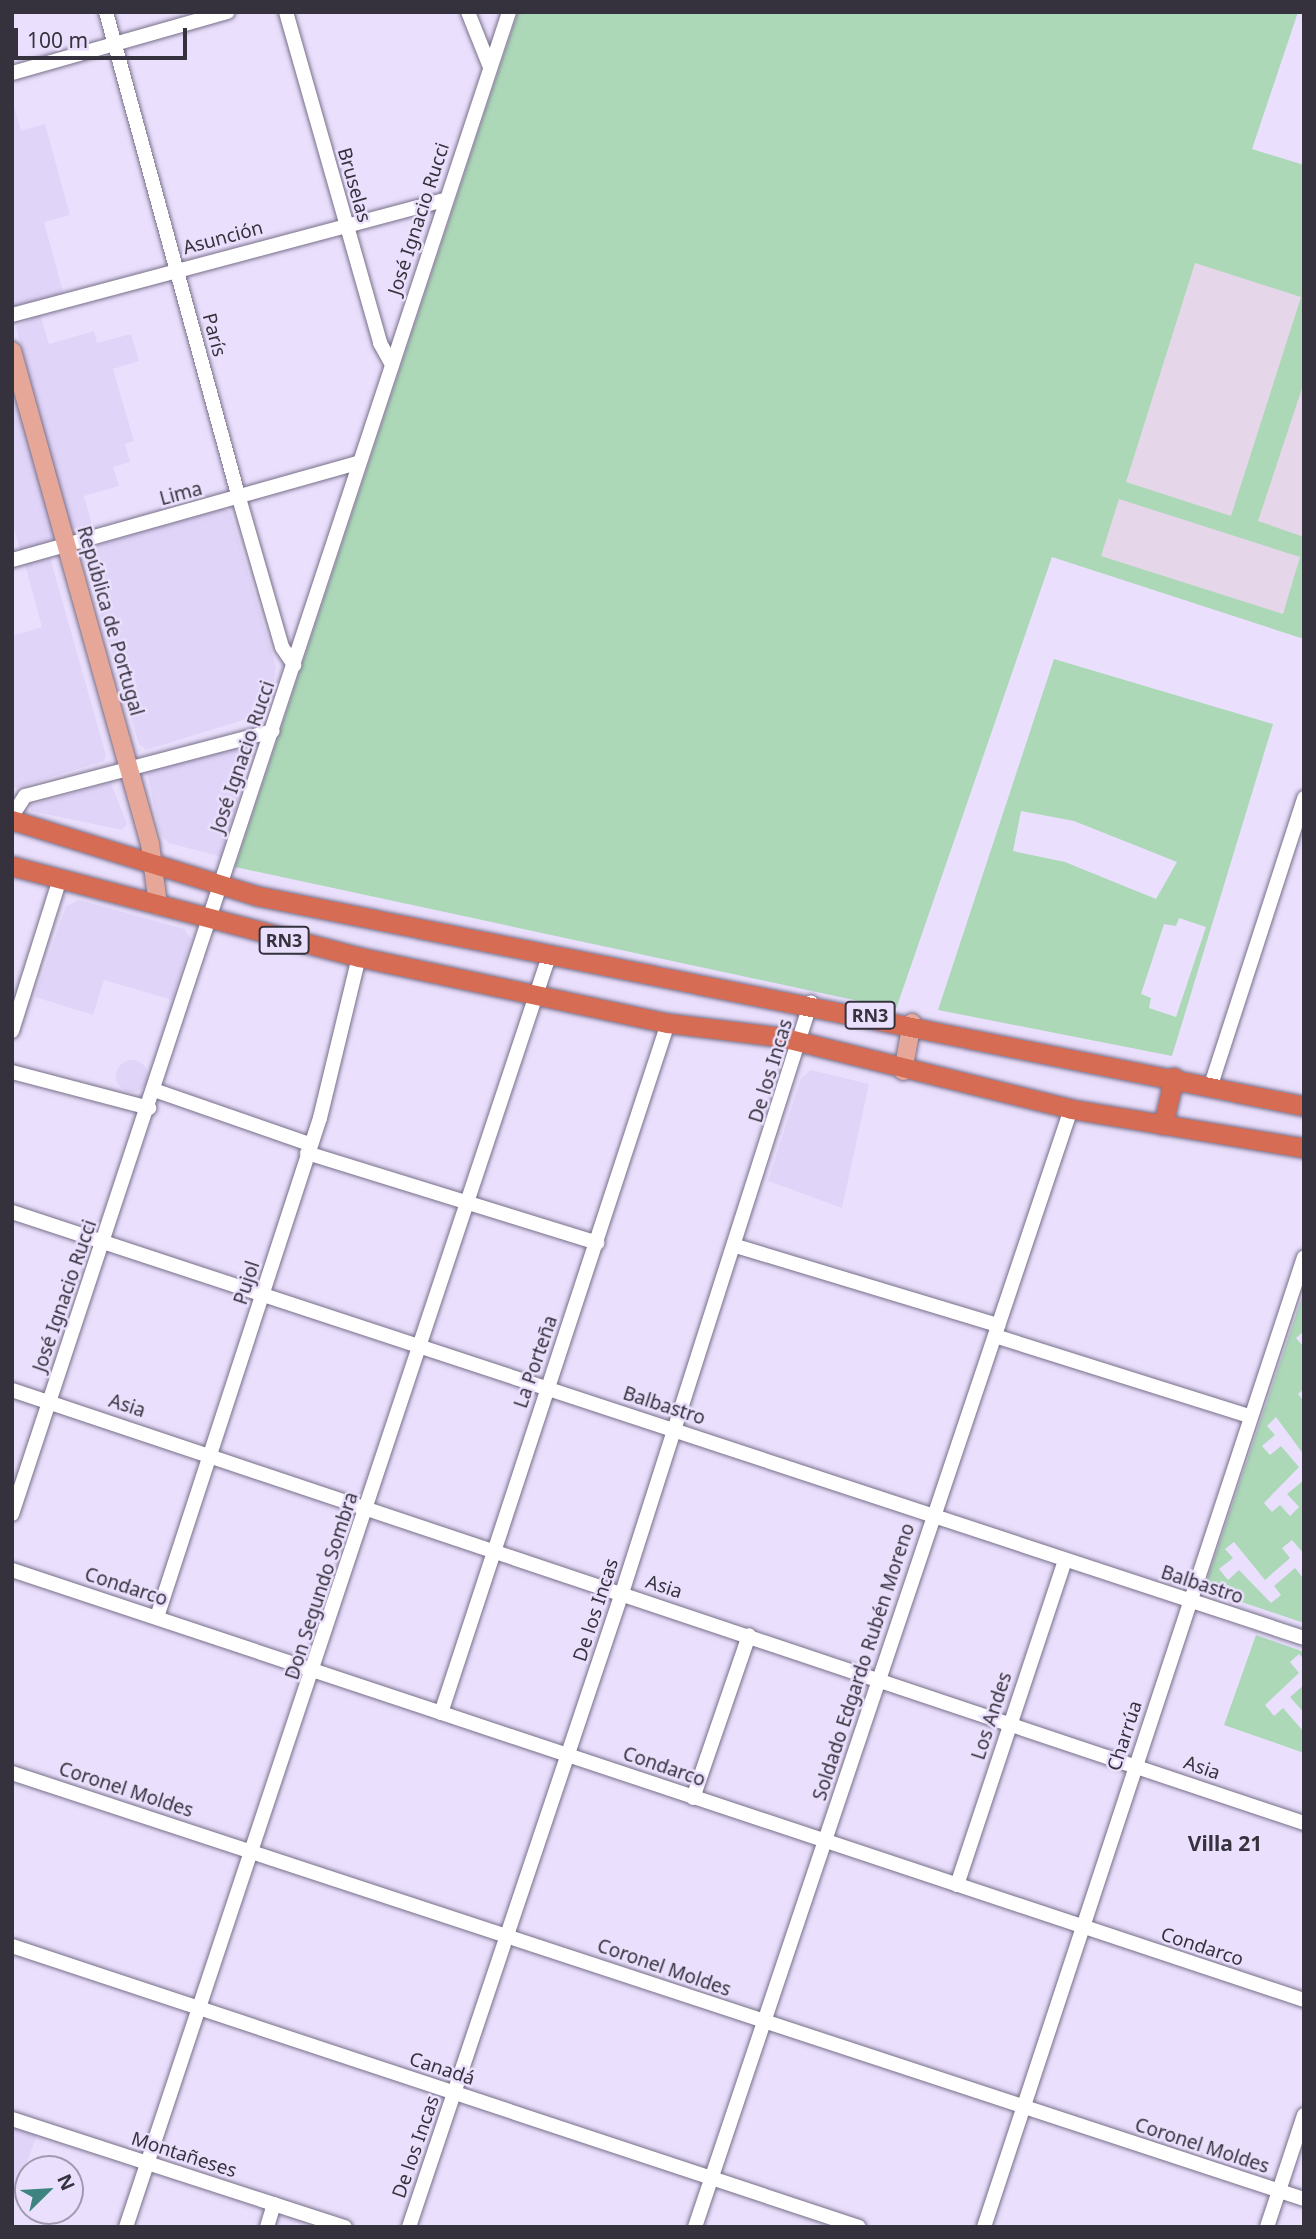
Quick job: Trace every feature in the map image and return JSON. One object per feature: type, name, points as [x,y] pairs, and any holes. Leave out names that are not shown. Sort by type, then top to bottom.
[{"type":"highway","name":"RN3","points":[[12,818],[153,858],[220,885],[548,959],[811,1002],[1304,1106]]},
{"type":"highway","name":"RN3","points":[[12,866],[209,921],[359,957],[668,1023],[803,1042],[903,1071],[1071,1109],[1304,1148]]},
{"type":"highway","points":[[1163,1125],[1174,1077]]},
{"type":"main road","name":"República de Portugal","points":[[12,351],[130,768],[153,858],[158,905]]},
{"type":"main road","points":[[903,1071],[912,1023]]},
{"type":"street","name":"París","points":[[106,12],[239,498],[282,647],[294,665]]},
{"type":"street","points":[[12,72],[229,12]]},
{"type":"street","name":"Bruselas","points":[[286,12],[346,225],[392,365]]},
{"type":"street","points":[[468,12],[490,67]]},
{"type":"street","name":"José Ignacio Rucci","points":[[12,1514],[273,731],[443,200],[509,12]]},
{"type":"street","name":"Asunción","points":[[12,315],[443,200]]},
{"type":"street","name":"Lima","points":[[12,560],[358,463]]},
{"type":"street","points":[[12,818],[25,796],[273,731]]},
{"type":"street","points":[[1211,1085],[1304,798]]},
{"type":"street","points":[[12,1031],[60,879]]},
{"type":"street","name":"Pujol","points":[[157,1617],[265,1293],[308,1149],[359,957]]},
{"type":"street","name":"Don Segundo Sombra","points":[[127,2227],[424,1345],[467,1203],[539,996],[548,959]]},
{"type":"street","name":"De los Incas","points":[[409,2227],[676,1430],[803,1042],[811,1002]]},
{"type":"street","name":"La Porteña","points":[[441,1713],[668,1023]]},
{"type":"street","points":[[12,1072],[149,1108]]},
{"type":"street","points":[[154,1090],[308,1149],[467,1203],[597,1242]]},
{"type":"street","name":"Soldado Edgardo Rubén Moreno","points":[[695,2227],[1071,1109]]},
{"type":"street","name":"Balbastro","points":[[12,1212],[105,1239],[1304,1638]]},
{"type":"street","points":[[736,1246],[1248,1416]]},
{"type":"street","name":"Charrúa","points":[[984,2227],[1248,1416],[1299,1289],[1304,1257]]},
{"type":"street","name":"Asia","points":[[12,1390],[50,1400],[1304,1823]]},
{"type":"street","name":"Los Andes","points":[[957,1885],[1065,1560]]},
{"type":"street","name":"Condarco","points":[[12,1570],[1304,2000]]},
{"type":"street","points":[[693,1798],[749,1635]]},
{"type":"street","name":"Coronel Moldes","points":[[12,1773],[1304,2199]]},
{"type":"street","name":"Canadá","points":[[12,1946],[859,2227]]},
{"type":"street","points":[[1267,2227],[1304,2115]]},
{"type":"street","name":"Montañeses","points":[[12,2119],[345,2227]]},
{"type":"street","points":[[267,2227],[274,2204]]},
{"type":"shaded area","points":[[12,98],[21,131],[45,124],[70,215],[44,222],[64,295],[20,307],[12,305]]},
{"type":"shaded area","points":[[1189,131],[1304,165],[1304,639],[1052,556]]},
{"type":"shaded area","points":[[40,314],[49,344],[94,331],[97,343],[131,334],[139,361],[113,369],[134,441],[125,444],[130,462],[113,467],[119,486],[84,496],[94,531],[79,535],[69,526],[16,327]]},
{"type":"shaded area","points":[[12,376],[56,533],[49,542],[20,550],[12,520]]},
{"type":"shaded area","points":[[223,509],[230,511],[276,667],[269,712],[146,750],[139,744],[84,556],[88,548]]},
{"type":"shaded area","points":[[49,554],[106,755],[104,761],[12,789],[12,636],[42,627],[24,561]]},
{"type":"shaded area","points":[[246,746],[252,747],[222,857],[169,843],[160,834],[147,772]]},
{"type":"shaded area","points":[[111,783],[127,824],[122,830],[31,811],[30,805]]},
{"type":"shaded area","points":[[79,900],[184,929],[191,939],[172,1000],[104,980],[93,1015],[35,997],[66,906]]},
{"type":"shaded area","points":[[132,1060],[144,1064],[148,1076],[144,1088],[132,1092],[120,1088],[116,1076],[120,1064]]},
{"type":"shaded area","points":[[811,1070],[869,1084],[842,1208],[768,1181],[801,1078]]},
{"type":"shaded area","points":[[12,2126],[37,2134],[30,2155],[14,2155],[12,2206]]},
{"type":"green space","points":[[518,12],[1298,12],[1252,149],[1304,165],[1304,382],[1258,521],[1304,537],[1304,639],[1052,557],[896,1009],[235,867]],"holes":[[[1195,263],[1301,297],[1231,516],[1126,482]],[[1119,499],[1300,557],[1283,614],[1101,556]]]},
{"type":"green space","points":[[1054,659],[1273,724],[1172,1056],[938,1010]],"holes":[[[1021,811],[1074,821],[1177,862],[1156,899],[1065,862],[1013,851]],[[1179,918],[1206,927],[1176,1017],[1149,1008],[1151,998],[1141,994],[1164,924],[1176,926]]]},
{"type":"green space","points":[[1302,1297],[1304,1331],[1296,1338],[1304,1347],[1304,1389],[1298,1394],[1304,1401],[1304,1455],[1276,1417],[1267,1426],[1275,1435],[1262,1446],[1270,1455],[1281,1446],[1299,1467],[1264,1503],[1272,1512],[1280,1505],[1290,1516],[1299,1507],[1287,1494],[1304,1480],[1304,1554],[1292,1540],[1282,1548],[1290,1558],[1265,1580],[1234,1542],[1225,1549],[1233,1558],[1219,1569],[1228,1580],[1239,1570],[1271,1603],[1281,1595],[1274,1586],[1295,1568],[1304,1579],[1304,1623],[1212,1592],[1207,1580]]},
{"type":"green space","points":[[1256,1635],[1304,1652],[1304,1659],[1299,1654],[1290,1662],[1299,1673],[1265,1705],[1274,1716],[1283,1708],[1304,1732],[1304,1753],[1224,1725]]},
{"type":"green space","points":[[1304,1685],[1304,1713],[1290,1697]]},
{"type":"district","name":"Villa 21","points":[[1225,1843]]}]
